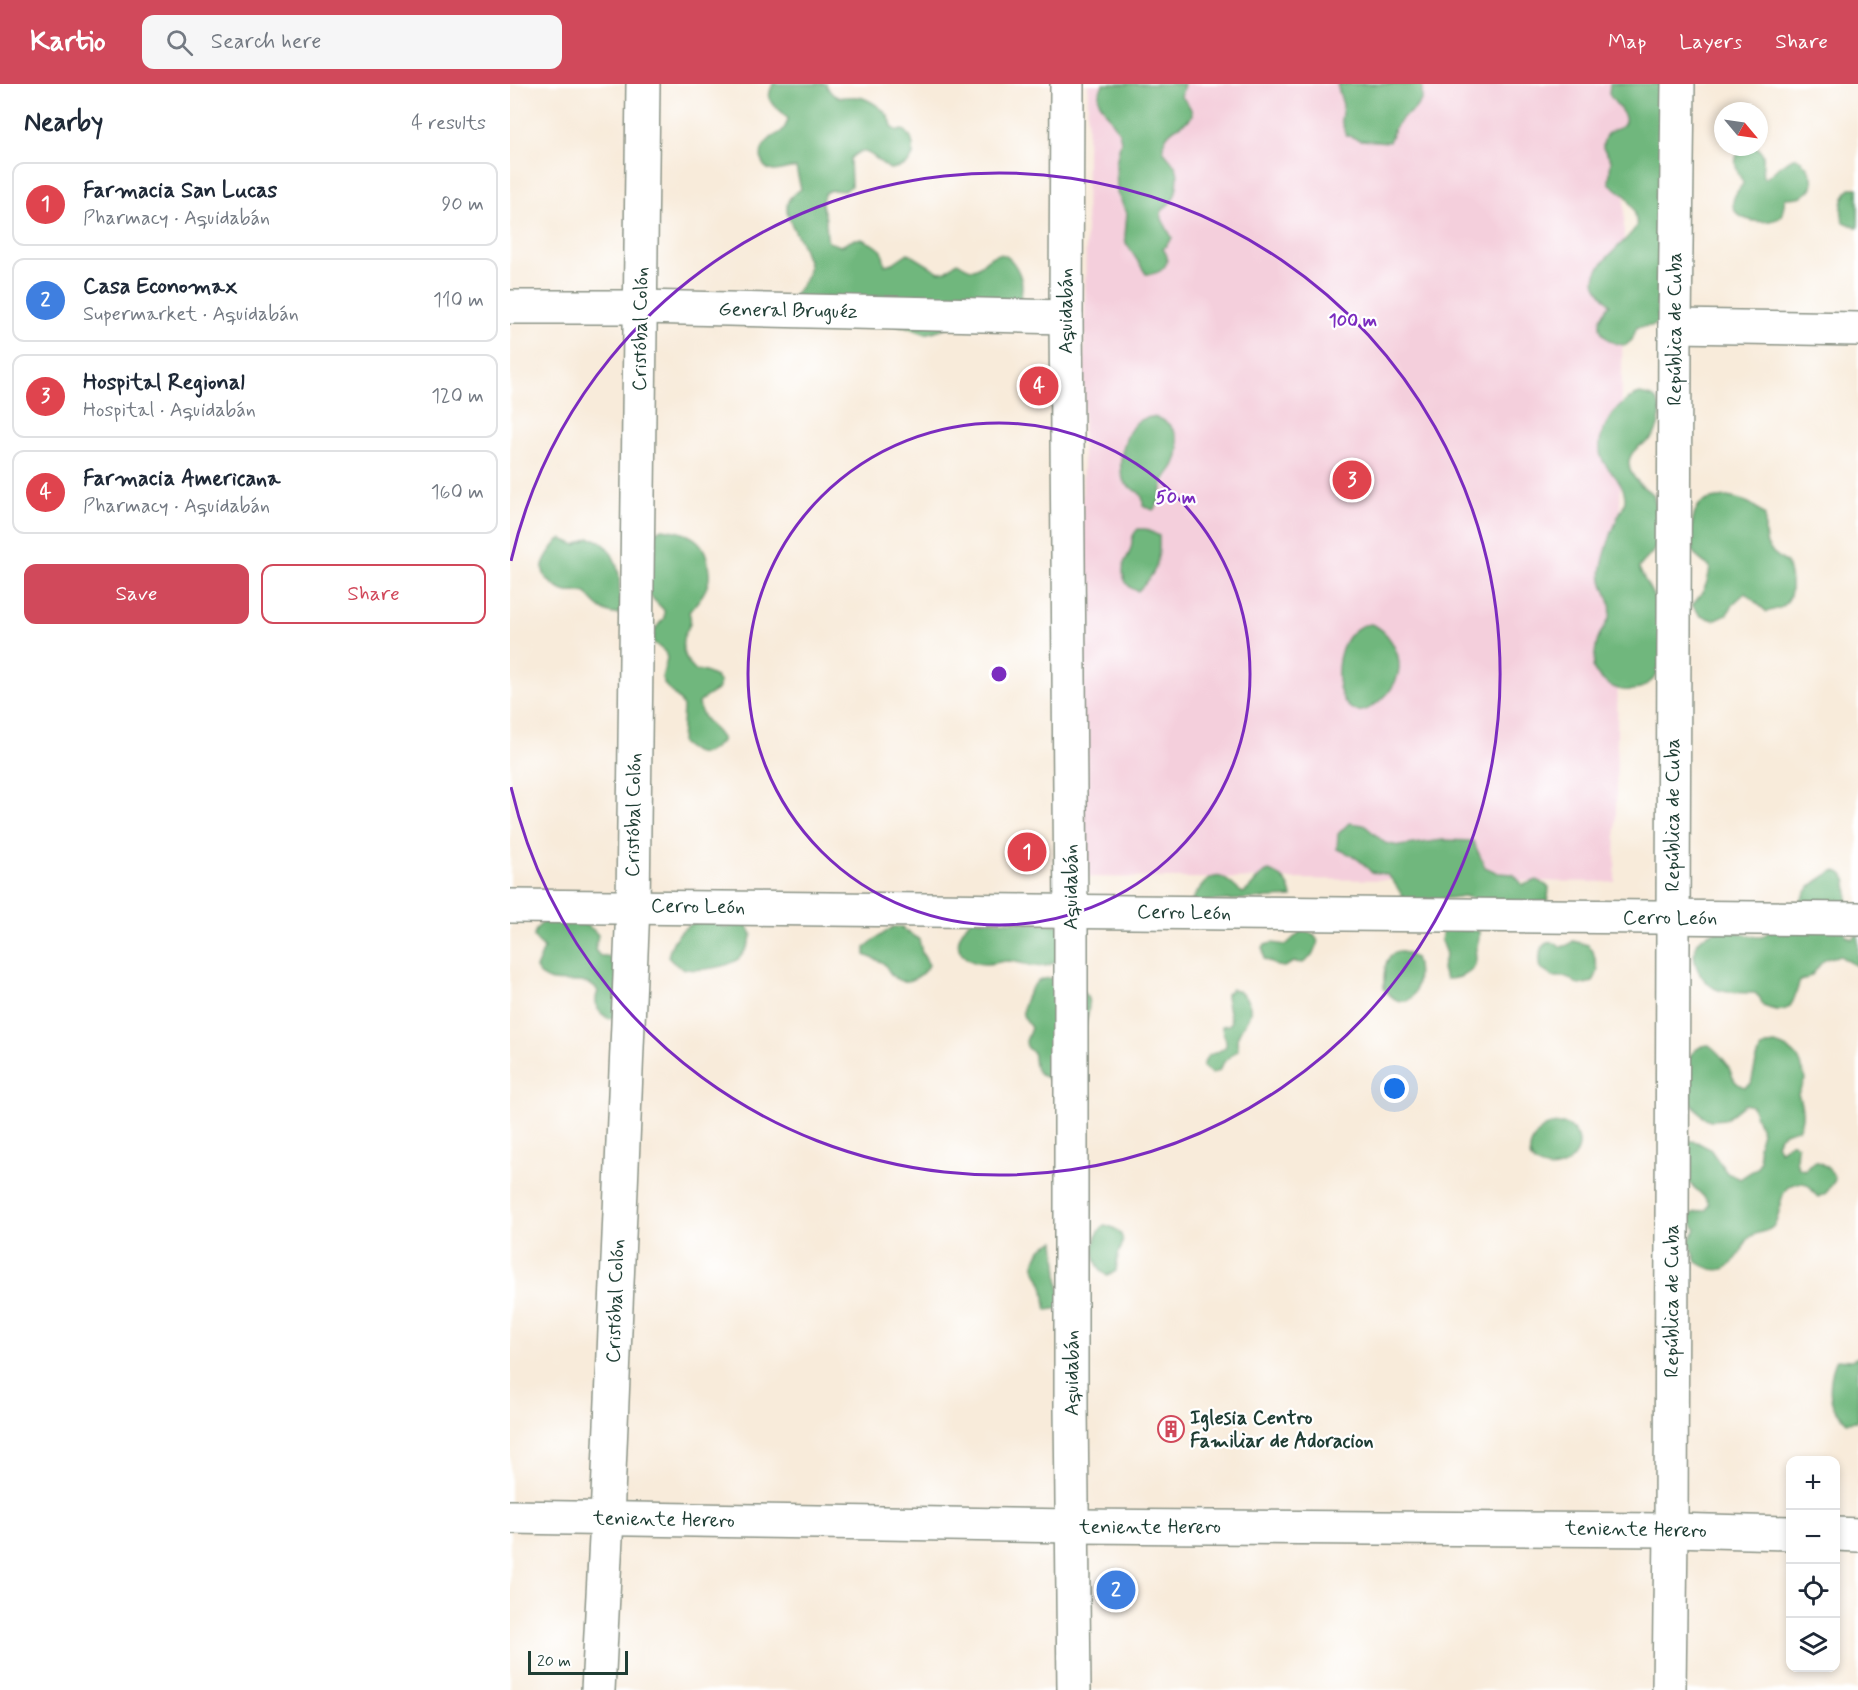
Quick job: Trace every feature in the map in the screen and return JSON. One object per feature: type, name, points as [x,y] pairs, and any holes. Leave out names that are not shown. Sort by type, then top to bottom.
[{"type":"street","name":"Cristóbal Colón","points":[[598,1690],[633,906],[643,84]]},
{"type":"street","name":"Aquidabán","points":[[1067,84],[1066,317],[1074,1690]]},
{"type":"street","name":"República de Cuba","points":[[1669,1690],[1678,84]]},
{"type":"street","name":"General Bruguéz","points":[[510,307],[641,307],[1066,317]]},
{"type":"street","points":[[1675,326],[1858,329]]},
{"type":"street","name":"Cerro León","points":[[510,906],[1858,919]]},
{"type":"street","name":"teniente Herero","points":[[510,1517],[1073,1526],[1786,1533]]},
{"type":"street","points":[[1840,1534],[1858,1535]]},
{"type":"shaded area","points":[[1088,84],[1626,84],[1615,882],[1077,877]]},
{"type":"green space","points":[[773,84],[826,84],[837,97],[863,98],[882,109],[889,117],[892,127],[898,131],[904,130],[912,140],[913,154],[907,164],[900,167],[890,169],[866,152],[856,154],[850,159],[851,186],[845,191],[831,190],[825,193],[823,198],[828,242],[841,246],[855,239],[862,239],[882,251],[885,265],[893,263],[908,253],[939,272],[946,271],[957,262],[974,269],[993,256],[1004,255],[1014,263],[1020,275],[1022,286],[1019,305],[926,334],[793,297],[805,280],[809,266],[787,210],[790,198],[801,189],[796,168],[773,171],[764,166],[761,157],[765,144],[786,126],[788,119],[770,101]]},
{"type":"green space","points":[[1103,84],[1184,84],[1181,96],[1192,112],[1188,120],[1172,131],[1164,143],[1163,150],[1177,170],[1178,183],[1172,200],[1161,213],[1172,238],[1163,249],[1166,254],[1166,263],[1161,270],[1151,274],[1146,274],[1126,243],[1127,213],[1117,193],[1116,163],[1121,140],[1119,132],[1099,101]]},
{"type":"green space","points":[[1337,84],[1422,84],[1422,99],[1414,110],[1402,118],[1389,142],[1360,140],[1346,135],[1341,120],[1343,105]]},
{"type":"green space","points":[[1610,84],[1678,84],[1664,220],[1659,241],[1667,282],[1657,301],[1659,321],[1653,326],[1637,327],[1632,340],[1626,345],[1607,339],[1601,332],[1601,319],[1610,304],[1597,288],[1595,277],[1604,262],[1637,225],[1634,210],[1627,197],[1609,183],[1611,160],[1603,148],[1604,141],[1607,134],[1625,123],[1624,115],[1609,94]]},
{"type":"green space","points":[[1736,156],[1763,156],[1762,173],[1766,178],[1795,157],[1807,167],[1813,183],[1808,192],[1800,197],[1785,198],[1782,216],[1777,219],[1761,222],[1745,219],[1734,210],[1735,196],[1743,183],[1737,169]]},
{"type":"green space","points":[[1850,188],[1858,188],[1858,228],[1844,222],[1842,218],[1842,204]]},
{"type":"green space","points":[[1640,394],[1654,398],[1660,412],[1655,434],[1636,449],[1629,462],[1632,475],[1641,486],[1653,494],[1658,515],[1657,544],[1639,568],[1660,611],[1659,672],[1643,687],[1625,690],[1608,684],[1593,668],[1599,636],[1609,619],[1611,610],[1602,580],[1602,567],[1610,537],[1625,501],[1622,486],[1602,459],[1600,440],[1615,411],[1623,403]]},
{"type":"green space","points":[[1151,417],[1166,422],[1171,427],[1179,448],[1175,464],[1164,481],[1159,501],[1153,510],[1143,506],[1139,493],[1124,481],[1121,467],[1125,442],[1132,427],[1139,421]]},
{"type":"green space","points":[[1727,497],[1748,503],[1765,516],[1765,539],[1773,553],[1787,563],[1791,592],[1782,607],[1767,612],[1745,593],[1727,614],[1714,620],[1701,616],[1692,605],[1705,587],[1710,567],[1693,552],[1691,531],[1695,512],[1700,504],[1709,499]]},
{"type":"green space","points":[[662,529],[686,534],[693,538],[699,542],[706,556],[708,584],[689,612],[690,624],[683,644],[686,657],[693,668],[716,677],[720,683],[717,690],[699,703],[702,714],[722,740],[712,750],[703,754],[692,751],[681,743],[683,707],[665,685],[662,678],[667,658],[665,652],[653,642],[655,629],[664,618],[664,610],[643,589],[649,535]]},
{"type":"green space","points":[[1138,529],[1146,529],[1159,536],[1159,545],[1158,560],[1153,573],[1138,591],[1128,585],[1123,573],[1133,537]]},
{"type":"green space","points":[[589,538],[606,546],[616,563],[621,613],[606,612],[586,593],[561,590],[544,574],[546,557],[559,540],[562,539],[576,545]]},
{"type":"green space","points":[[1371,624],[1387,636],[1395,648],[1399,668],[1391,690],[1368,709],[1357,711],[1348,706],[1342,696],[1338,682],[1338,666],[1341,651],[1348,638],[1357,628]]},
{"type":"green space","points":[[1349,823],[1364,825],[1385,843],[1399,846],[1443,840],[1473,841],[1485,867],[1498,873],[1513,874],[1523,885],[1537,880],[1549,887],[1548,901],[1483,906],[1464,896],[1407,904],[1387,875],[1371,872],[1356,858],[1337,849],[1338,834]]},
{"type":"green space","points":[[1269,871],[1285,881],[1292,897],[1191,902],[1204,884],[1213,877],[1229,881],[1243,893],[1261,875]]},
{"type":"green space","points":[[1834,871],[1841,873],[1848,886],[1845,935],[1852,939],[1858,934],[1858,967],[1840,956],[1825,960],[1812,975],[1800,981],[1790,1006],[1780,1010],[1763,1006],[1755,993],[1723,991],[1706,982],[1696,966],[1694,957],[1695,949],[1706,935],[1722,930],[1762,937],[1774,928],[1793,921],[1807,890]]},
{"type":"green space","points":[[971,919],[1060,925],[1059,960],[1039,967],[1009,961],[985,964],[970,960],[962,954],[958,945],[961,933]]},
{"type":"green space","points":[[738,920],[745,922],[752,934],[745,951],[734,962],[714,968],[692,969],[679,966],[668,957],[673,942],[683,929],[690,925],[705,921],[727,928]]},
{"type":"green space","points":[[545,921],[581,923],[598,935],[595,950],[600,956],[613,959],[622,969],[617,1015],[610,1019],[599,1011],[596,1004],[598,991],[591,985],[583,982],[556,982],[541,976],[536,968],[544,949],[534,938],[537,928]]},
{"type":"green space","points":[[893,927],[900,927],[919,939],[922,953],[929,965],[922,974],[912,980],[897,979],[883,963],[865,955],[865,948],[870,943]]},
{"type":"green space","points":[[1443,928],[1479,931],[1475,965],[1461,977],[1446,979],[1443,971],[1442,966],[1446,954],[1441,941]]},
{"type":"green space","points":[[1301,931],[1311,933],[1318,942],[1312,956],[1303,963],[1294,962],[1284,967],[1264,959],[1265,945],[1272,943],[1286,945]]},
{"type":"green space","points":[[1573,941],[1588,945],[1593,951],[1598,971],[1593,982],[1579,985],[1567,977],[1553,977],[1541,969],[1540,955],[1545,944],[1555,943],[1563,947]]},
{"type":"green space","points":[[1398,951],[1415,958],[1418,972],[1413,995],[1409,1000],[1403,1001],[1393,998],[1384,989],[1384,972],[1387,961],[1393,953]]},
{"type":"green space","points":[[1050,978],[1070,984],[1080,990],[1087,997],[1089,1004],[1085,1027],[1061,1085],[1054,1084],[1036,1070],[1033,1052],[1027,1048],[1026,1041],[1031,1028],[1023,1015],[1024,1003],[1033,986],[1042,979]]},
{"type":"green space","points":[[1231,989],[1235,989],[1244,996],[1250,1012],[1237,1038],[1238,1050],[1224,1062],[1219,1071],[1212,1074],[1203,1067],[1209,1055],[1226,1046],[1222,1026],[1229,1025],[1231,1022],[1226,994]]},
{"type":"green space","points":[[1775,1044],[1788,1049],[1797,1056],[1805,1080],[1798,1094],[1802,1112],[1800,1125],[1798,1129],[1781,1135],[1776,1144],[1780,1151],[1791,1142],[1797,1146],[1796,1161],[1799,1168],[1805,1170],[1816,1161],[1828,1168],[1835,1180],[1826,1193],[1818,1197],[1806,1184],[1791,1185],[1784,1193],[1774,1225],[1749,1238],[1728,1267],[1711,1269],[1697,1262],[1689,1241],[1696,1229],[1688,1217],[1693,1213],[1706,1210],[1709,1204],[1679,1174],[1684,1140],[1697,1142],[1710,1149],[1727,1173],[1740,1179],[1757,1168],[1760,1161],[1758,1146],[1762,1132],[1752,1106],[1745,1104],[1726,1119],[1710,1120],[1703,1117],[1685,1095],[1682,1067],[1697,1049],[1709,1045],[1727,1064],[1735,1081],[1745,1087],[1751,1084],[1761,1048]]},
{"type":"green space","points":[[1565,1124],[1575,1132],[1579,1141],[1578,1150],[1573,1158],[1556,1168],[1546,1168],[1536,1164],[1530,1156],[1535,1136],[1547,1126]]},
{"type":"green space","points":[[1104,1225],[1118,1231],[1123,1241],[1116,1271],[1107,1276],[1097,1265],[1094,1251],[1096,1237]]},
{"type":"green space","points":[[1055,1241],[1061,1308],[1047,1310],[1035,1261],[1042,1248]]},
{"type":"green space","points":[[1858,1357],[1858,1419],[1847,1422],[1832,1402],[1830,1390],[1833,1370],[1837,1359],[1852,1360]]},
{"type":"place","name":"Farmacia Americana","points":[[1039,386]]},
{"type":"place","name":"Hospital Regional","points":[[1352,480]]},
{"type":"place","name":"Farmacia San Lucas","points":[[1027,852]]},
{"type":"place","name":"Iglesia Centro Familiar de Adoracion","points":[[1171,1429]]},
{"type":"place","name":"Casa Economax","points":[[1116,1590]]}]
